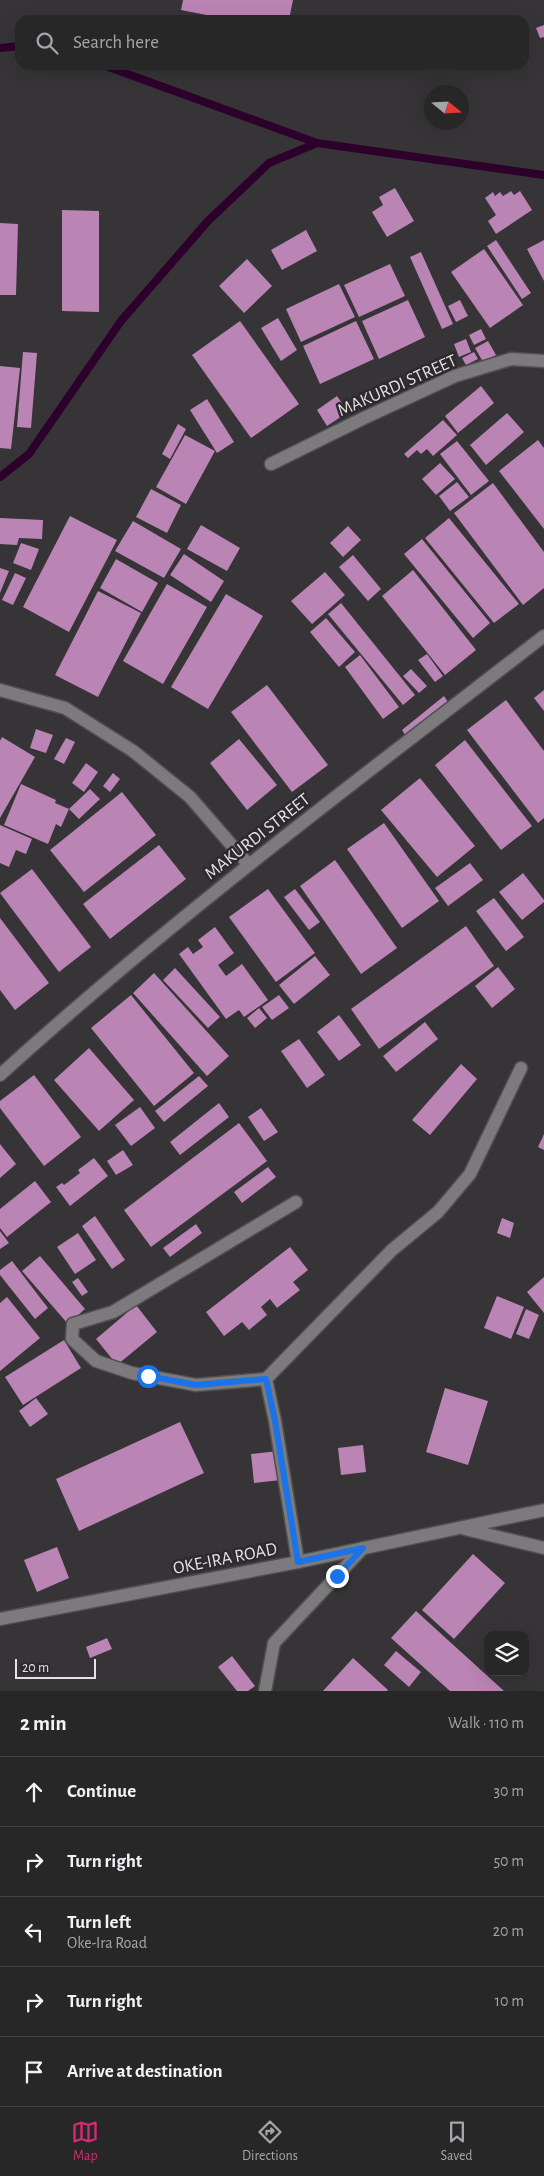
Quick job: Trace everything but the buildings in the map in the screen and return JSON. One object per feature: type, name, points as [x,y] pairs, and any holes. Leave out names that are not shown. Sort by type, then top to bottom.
[{"type":"street","name":"MAKURDI STREET","points":[[271,464],[455,376],[511,359],[544,361]]},
{"type":"street","name":"MAKURDI STREET","points":[[0,1075],[105,982],[248,864],[544,636]]},
{"type":"street","points":[[0,690],[65,708],[133,751],[190,797],[248,864]]},
{"type":"street","points":[[296,1202],[113,1312],[73,1324],[72,1339],[96,1361],[132,1373],[196,1385],[266,1379],[392,1250],[438,1212],[470,1174],[521,1068]]},
{"type":"street","points":[[266,1379],[275,1421],[298,1562]]},
{"type":"street","name":"OKE-IRA ROAD","points":[[0,1619],[298,1562],[544,1510]]},
{"type":"street","points":[[460,1528],[544,1548]]},
{"type":"street","points":[[264,1691],[274,1644],[363,1548]]},
{"type":"waterway","points":[[0,48],[15,46]]},
{"type":"waterway","points":[[117,70],[317,143],[544,175]]},
{"type":"waterway","points":[[0,477],[29,454],[121,321],[208,221],[269,163],[317,143]]},
{"type":"route","points":[[148,1376],[196,1385],[266,1379],[275,1421],[298,1562],[363,1548],[337,1576]]}]
